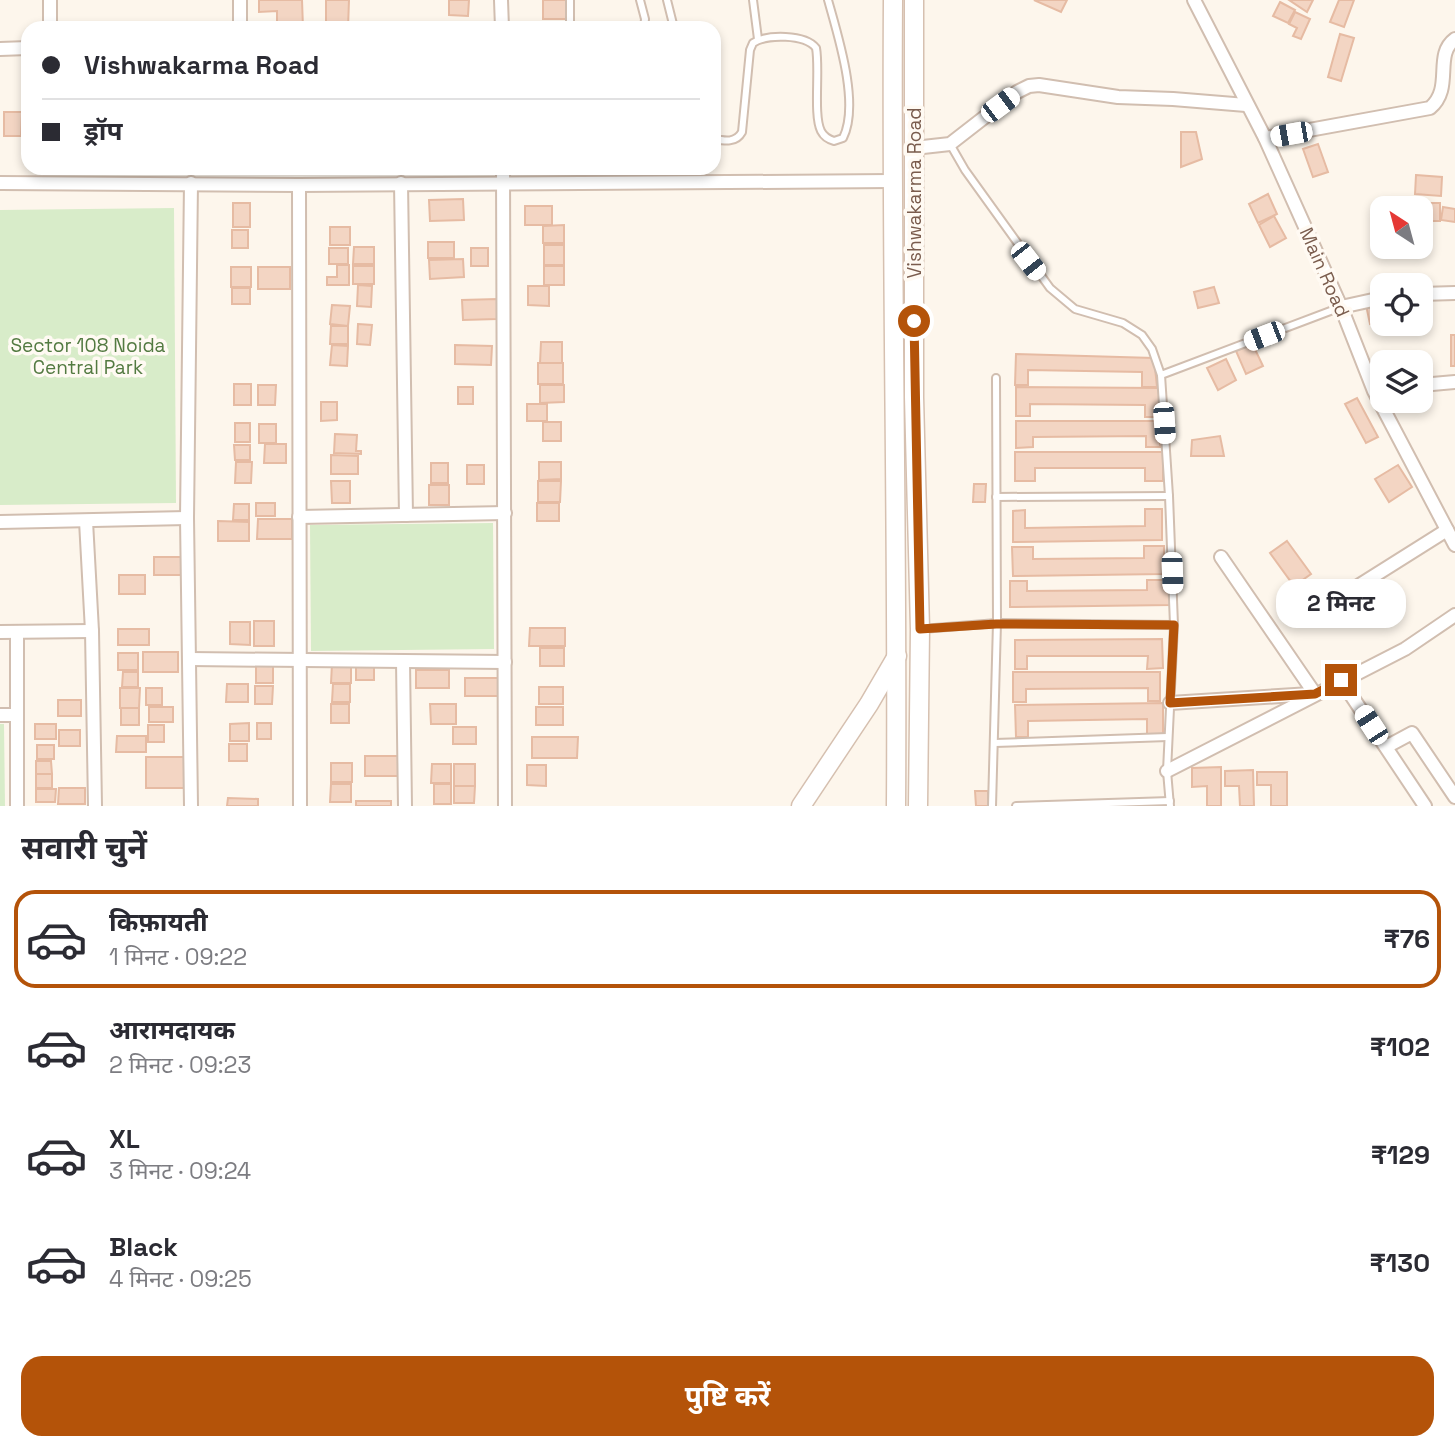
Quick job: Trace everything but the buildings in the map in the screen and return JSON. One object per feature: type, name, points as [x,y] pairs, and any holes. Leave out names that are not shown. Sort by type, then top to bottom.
[{"type":"main road","name":"Vishwakarma Road","points":[[893,0],[896,806]]},
{"type":"main road","name":"Vishwakarma Road","points":[[914,0],[914,296],[920,629],[918,806]]},
{"type":"main road","points":[[894,295],[914,296]]},
{"type":"main road","points":[[801,806],[869,704],[897,656]]},
{"type":"street","points":[[50,0],[50,21]]},
{"type":"street","points":[[240,0],[240,21]]},
{"type":"street","points":[[501,0],[502,21]]},
{"type":"street","name":"Main Road","points":[[1194,0],[1246,106],[1265,138],[1370,372]]},
{"type":"street","points":[[1265,138],[1421,111],[1449,90],[1445,52],[1449,43],[1455,39]]},
{"type":"street","points":[[0,49],[21,48]]},
{"type":"street","points":[[914,148],[950,144],[1029,86],[1054,86],[1118,97],[1246,106]]},
{"type":"street","points":[[503,175],[505,806]]},
{"type":"street","points":[[0,183],[299,185],[892,180]]},
{"type":"street","points":[[191,183],[187,518],[191,806]]},
{"type":"street","points":[[401,183],[406,515]]},
{"type":"street","points":[[299,185],[300,806]]},
{"type":"street","points":[[1433,294],[1455,293]]},
{"type":"street","points":[[1341,307],[1370,301]]},
{"type":"street","points":[[1433,384],[1455,382]]},
{"type":"street","name":"Main Road","points":[[1389,413],[1455,545]]},
{"type":"street","points":[[299,517],[505,513]]},
{"type":"street","points":[[0,522],[187,518]]},
{"type":"street","points":[[86,521],[92,631],[95,806]]},
{"type":"street","points":[[1339,598],[1447,530]]},
{"type":"street","points":[[1221,557],[1315,694]]},
{"type":"street","points":[[1167,771],[1405,649],[1455,615]]},
{"type":"street","points":[[0,632],[92,631]]},
{"type":"street","points":[[17,632],[17,806]]},
{"type":"street","points":[[190,659],[505,662]]},
{"type":"street","points":[[403,661],[405,806]]},
{"type":"street","points":[[1341,680],[1424,806]]},
{"type":"street","points":[[1170,703],[1315,694]]},
{"type":"street","points":[[0,715],[17,715]]},
{"type":"street","points":[[1386,747],[1412,733],[1455,797]]},
{"type":"lane","points":[[570,0],[570,21]]},
{"type":"lane","points":[[640,0],[645,21]]},
{"type":"lane","points":[[667,0],[672,21]]},
{"type":"lane","points":[[753,0],[758,39]]},
{"type":"lane","points":[[721,140],[733,141],[739,138],[742,132],[750,50],[753,43],[758,39],[781,38],[806,40],[816,48],[819,124],[826,138],[834,141],[843,138],[849,115],[848,92],[840,45],[828,0]]},
{"type":"lane","points":[[950,144],[965,170],[1050,288],[1075,309],[1123,323],[1142,335],[1152,349],[1161,375],[1174,625],[1167,771],[1170,804],[1016,806]]},
{"type":"lane","points":[[1161,375],[1341,307]]},
{"type":"lane","points":[[992,806],[995,743],[996,378]]},
{"type":"lane","points":[[996,497],[1169,496]]},
{"type":"lane","points":[[920,629],[996,624],[1174,625]]},
{"type":"lane","points":[[995,743],[1168,737]]},
{"type":"green space","name":"Sector 108 Noida Central Park","points":[[174,208],[176,503],[0,505],[0,210]]},
{"type":"green space","points":[[493,523],[494,649],[311,651],[310,525]]},
{"type":"green space","points":[[0,724],[4,724],[5,806],[0,806]]},
{"type":"route","points":[[914,321],[920,629],[996,624],[1174,625],[1170,703],[1315,694],[1341,680]]}]
